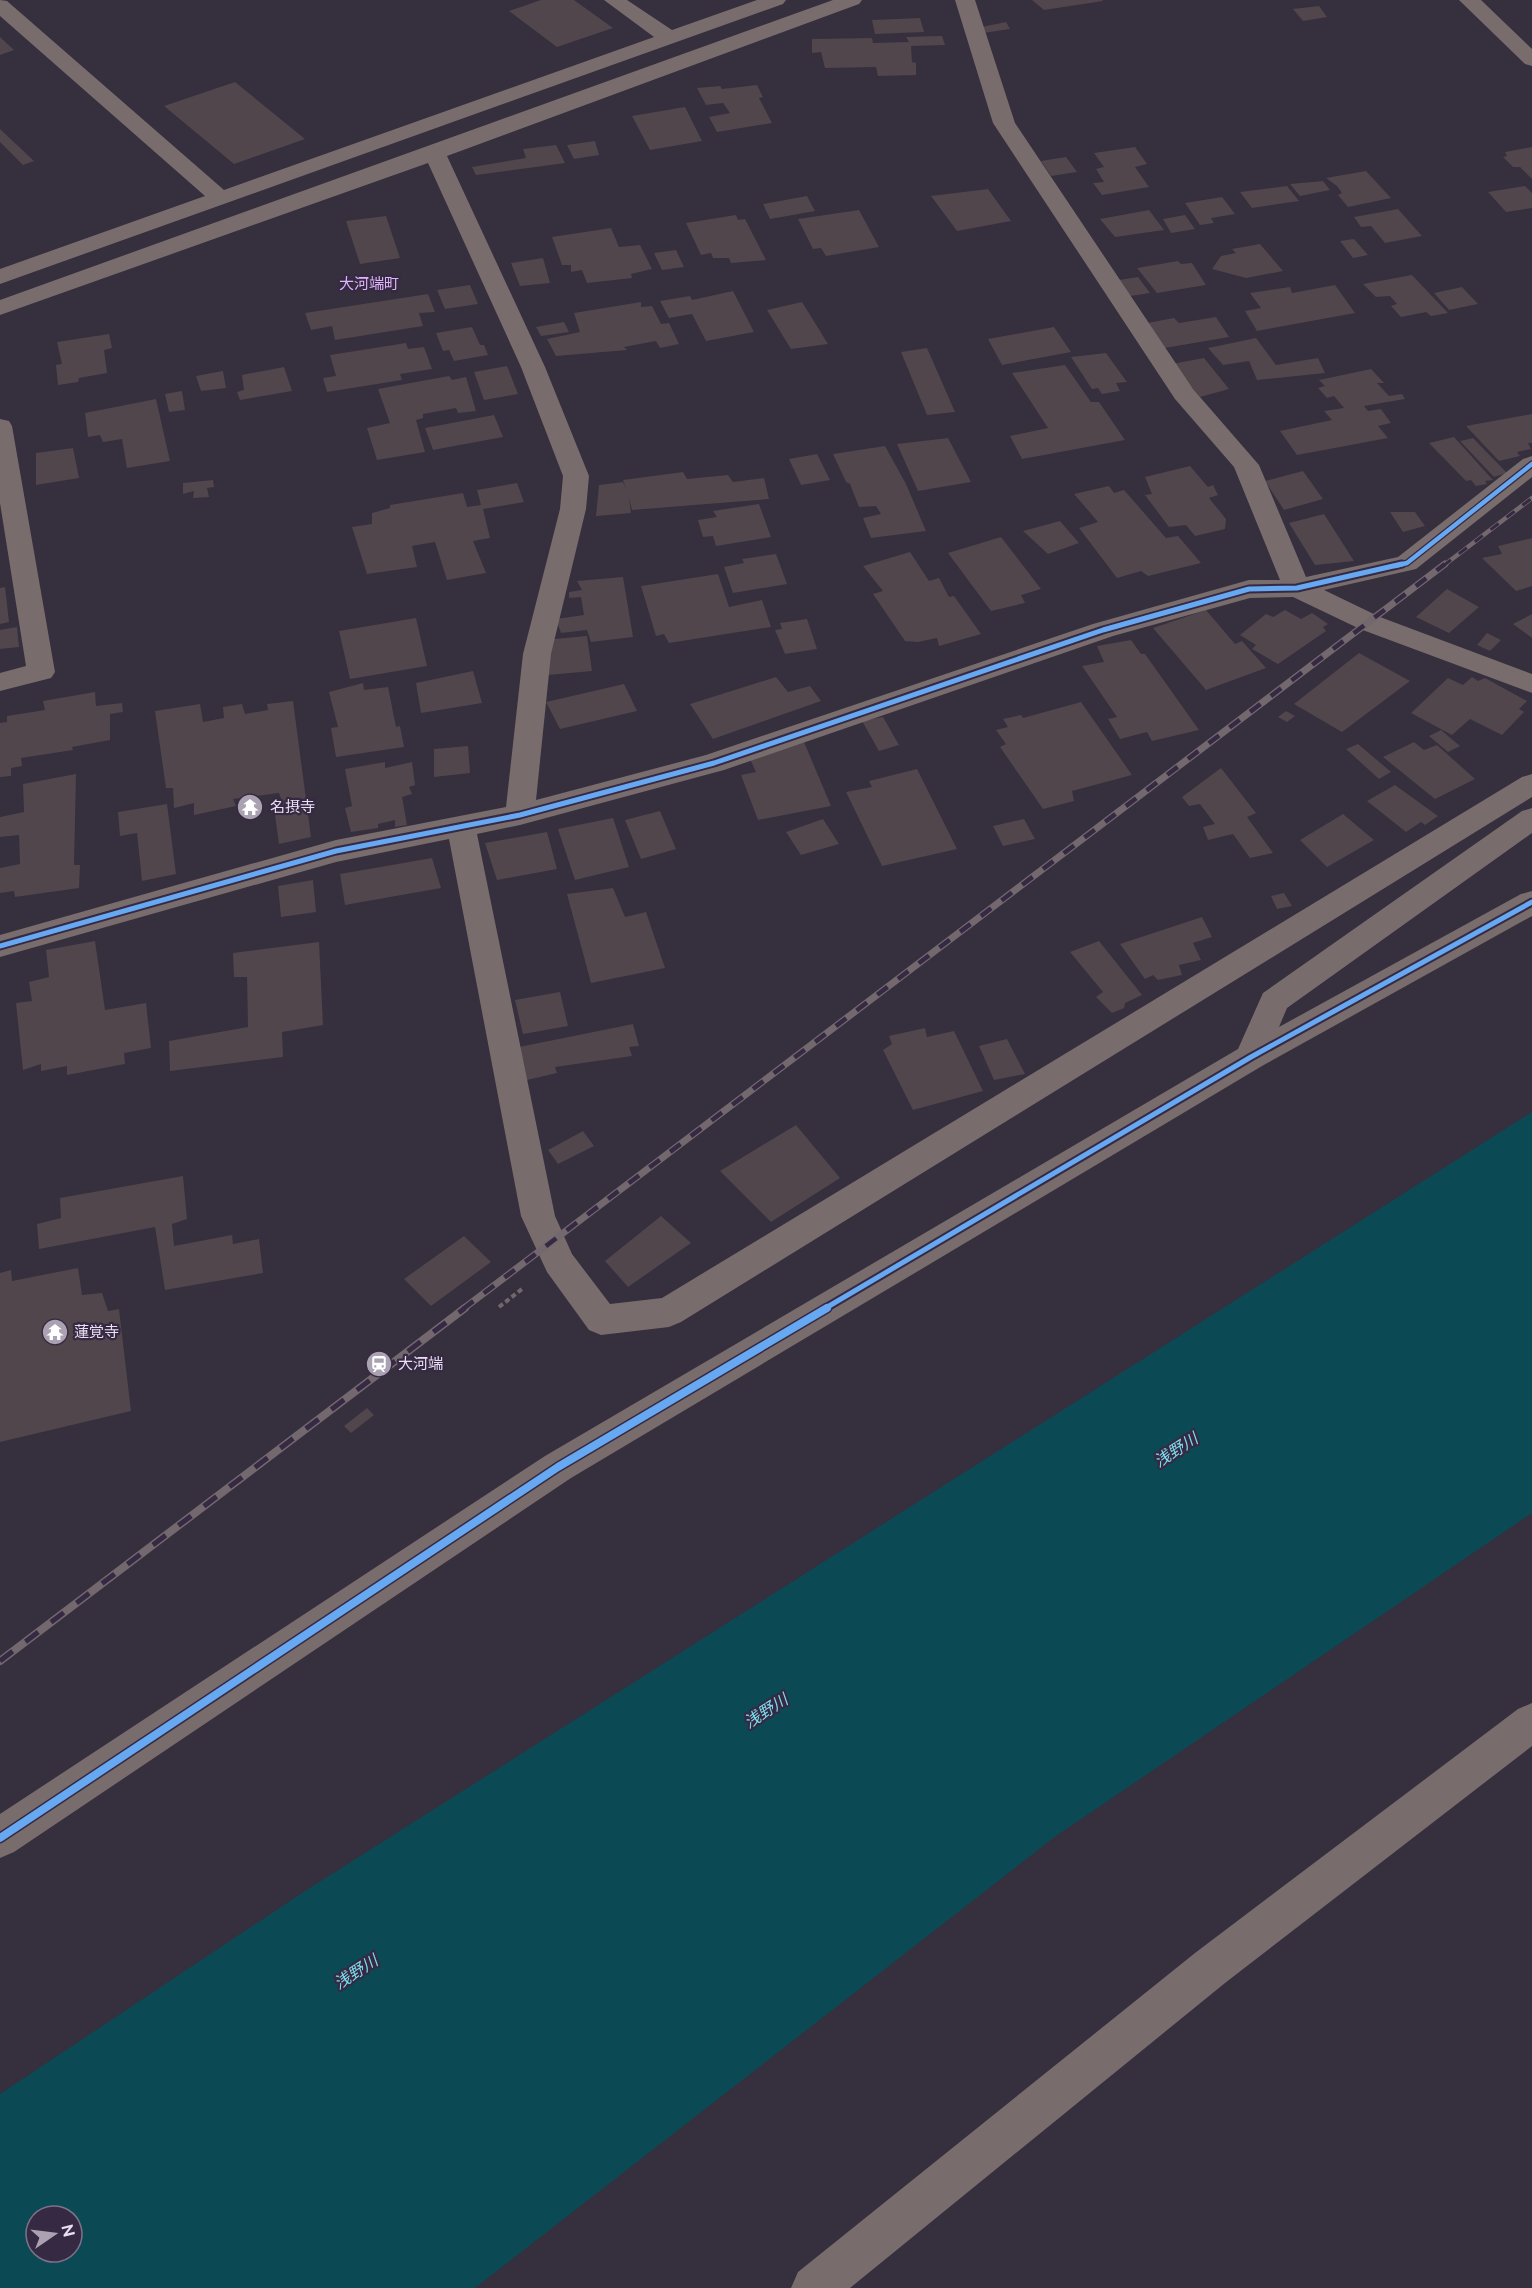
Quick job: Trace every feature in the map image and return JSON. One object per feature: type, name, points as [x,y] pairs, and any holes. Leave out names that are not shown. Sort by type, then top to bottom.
[{"type":"street","points":[[614,0],[670,38]]},
{"type":"street","points":[[0,278],[776,0]]},
{"type":"street","points":[[0,308],[435,153],[852,0]]},
{"type":"street","points":[[965,0],[1004,123],[1184,394],[1246,465],[1297,588],[1370,623],[1532,684]]},
{"type":"street","points":[[1469,0],[1532,60]]},
{"type":"street","points":[[0,5],[220,198]]},
{"type":"street","points":[[435,153],[533,367],[576,476],[573,509],[537,654],[520,815]]},
{"type":"street","points":[[0,426],[41,672],[0,681]]},
{"type":"street","points":[[0,946],[336,851],[520,815],[714,763],[1103,630],[1249,589],[1297,588],[1407,563],[1532,464]]},
{"type":"street","points":[[461,827],[538,1216],[559,1262],[602,1320],[669,1312],[1532,784]]},
{"type":"street","points":[[1251,1057],[1274,1001],[1532,818]]},
{"type":"street","points":[[0,1838],[558,1467],[1251,1057],[1532,902]]},
{"type":"street","points":[[814,2288],[1210,1968],[1532,1722]]},
{"type":"path","points":[[499,1307],[532,1282]]},
{"type":"water","name":"浅野川","points":[[1532,1112],[1532,1513],[1056,1836],[475,2288],[0,2288],[0,2094],[302,1893]]},
{"type":"building","points":[[541,0],[574,0],[613,28],[557,47],[509,11]]},
{"type":"building","points":[[1032,0],[1102,0],[1103,1],[1044,10]]},
{"type":"building","points":[[1319,6],[1327,17],[1303,21],[1293,9]]},
{"type":"building","points":[[920,18],[924,32],[875,34],[872,20]]},
{"type":"building","points":[[1006,22],[1010,29],[983,33],[982,27]]},
{"type":"building","points":[[942,36],[945,45],[911,46],[912,62],[916,63],[916,75],[878,76],[876,67],[825,68],[821,52],[812,53],[812,39],[872,38],[873,43],[909,42],[906,37]]},
{"type":"building","points":[[0,37],[14,50],[0,55]]},
{"type":"building","points":[[235,82],[305,139],[234,164],[164,106]]},
{"type":"building","points":[[757,85],[763,97],[759,98],[772,123],[717,132],[709,117],[730,113],[723,103],[706,105],[697,88],[720,86],[722,89]]},
{"type":"building","points":[[685,107],[702,141],[650,150],[632,116]]},
{"type":"building","points":[[0,129],[34,161],[23,165],[0,142]]},
{"type":"building","points":[[595,141],[599,155],[574,159],[567,145]]},
{"type":"building","points":[[556,145],[565,163],[476,175],[472,167],[526,158],[523,149]]},
{"type":"building","points":[[1135,147],[1147,164],[1135,167],[1149,187],[1102,195],[1093,183],[1104,182],[1096,169],[1104,167],[1094,153]]},
{"type":"building","points":[[1532,147],[1532,179],[1520,167],[1513,167],[1503,157],[1507,156],[1505,152]]},
{"type":"building","points":[[1066,157],[1077,172],[1051,176],[1041,161]]},
{"type":"building","points":[[1366,171],[1391,198],[1348,207],[1338,195],[1342,193],[1337,186],[1326,178]]},
{"type":"building","points":[[1323,181],[1330,190],[1300,196],[1290,184]]},
{"type":"building","points":[[1287,186],[1299,201],[1252,208],[1240,192]]},
{"type":"building","points":[[1525,186],[1532,193],[1532,208],[1506,212],[1488,192]]},
{"type":"building","points":[[988,189],[1011,221],[957,231],[931,196]]},
{"type":"building","points":[[807,196],[815,211],[770,219],[763,204]]},
{"type":"building","points":[[1222,197],[1235,214],[1211,218],[1214,223],[1200,225],[1185,203]]},
{"type":"building","points":[[1398,209],[1422,236],[1385,243],[1371,226],[1361,227],[1354,217]]},
{"type":"building","points":[[859,210],[879,247],[826,256],[821,248],[813,249],[798,219]]},
{"type":"building","points":[[1149,210],[1164,230],[1115,237],[1100,219]]},
{"type":"building","points":[[736,215],[738,220],[745,219],[766,260],[731,263],[729,258],[713,258],[711,253],[701,255],[686,223]]},
{"type":"building","points":[[1185,215],[1195,229],[1171,233],[1163,219]]},
{"type":"building","points":[[386,216],[400,258],[360,264],[346,221]]},
{"type":"building","points":[[611,228],[619,247],[640,245],[652,269],[631,274],[632,278],[587,283],[582,270],[571,272],[571,265],[562,265],[552,237]]},
{"type":"building","points":[[1354,239],[1368,255],[1353,258],[1340,241]]},
{"type":"building","points":[[1260,244],[1283,271],[1246,278],[1212,269],[1221,256],[1236,253],[1232,249]]},
{"type":"building","points":[[676,250],[684,267],[662,270],[654,253]]},
{"type":"building","points":[[543,258],[550,283],[520,286],[511,263]]},
{"type":"building","points":[[1178,261],[1181,264],[1192,263],[1206,285],[1157,293],[1137,268]]},
{"type":"building","points":[[1412,275],[1448,313],[1431,316],[1426,312],[1401,317],[1391,306],[1397,304],[1390,296],[1376,297],[1363,284]]},
{"type":"building","points":[[1138,277],[1150,293],[1124,297],[1113,281]]},
{"type":"building","points":[[470,285],[478,304],[445,309],[437,290]]},
{"type":"building","points":[[1335,285],[1355,313],[1257,331],[1245,311],[1261,308],[1250,293],[1290,287],[1292,293]]},
{"type":"building","points":[[1462,287],[1478,304],[1449,310],[1434,293]]},
{"type":"building","points":[[733,291],[754,332],[706,341],[692,314],[669,318],[660,301],[690,296],[692,300]]},
{"type":"building","points":[[428,294],[435,312],[419,313],[423,326],[335,340],[332,326],[311,330],[305,313]]},
{"type":"building","points":[[641,302],[641,307],[652,306],[661,324],[669,323],[679,344],[660,348],[656,341],[624,347],[627,350],[556,356],[547,339],[580,332],[574,313]]},
{"type":"building","points":[[802,302],[828,344],[791,349],[767,310]]},
{"type":"building","points":[[1216,317],[1229,337],[1159,349],[1142,324],[1174,318],[1179,323]]},
{"type":"building","points":[[564,322],[569,332],[541,336],[536,327]]},
{"type":"building","points":[[472,327],[480,345],[484,345],[488,355],[454,361],[449,350],[443,351],[436,333]]},
{"type":"building","points":[[1054,327],[1071,352],[1002,365],[988,339]]},
{"type":"building","points":[[109,334],[112,348],[104,350],[107,373],[79,378],[78,382],[58,385],[56,365],[62,364],[57,342]]},
{"type":"building","points":[[1256,338],[1276,365],[1318,358],[1325,373],[1257,380],[1249,361],[1223,365],[1208,348]]},
{"type":"building","points":[[406,343],[408,349],[424,347],[432,369],[400,374],[402,380],[327,392],[323,378],[336,376],[330,355]]},
{"type":"building","points":[[927,348],[955,412],[927,415],[901,352]]},
{"type":"building","points":[[1106,353],[1127,382],[1116,383],[1120,391],[1102,394],[1098,388],[1092,389],[1071,357]]},
{"type":"building","points":[[1204,358],[1229,389],[1200,397],[1172,364]]},
{"type":"building","points":[[1065,365],[1091,402],[1099,402],[1125,440],[1022,459],[1010,436],[1048,428],[1012,373]]},
{"type":"building","points":[[507,366],[518,394],[484,400],[474,372]]},
{"type":"building","points":[[284,367],[292,391],[240,400],[237,392],[244,390],[242,375]]},
{"type":"building","points":[[1371,369],[1384,383],[1377,383],[1389,396],[1402,394],[1405,399],[1364,406],[1368,411],[1381,409],[1391,423],[1378,426],[1388,438],[1297,455],[1280,431],[1332,420],[1324,411],[1344,408],[1334,396],[1327,398],[1318,388],[1325,386],[1319,380]]},
{"type":"building","points":[[223,371],[226,388],[201,391],[196,376]]},
{"type":"building","points":[[449,376],[452,380],[466,377],[476,411],[458,413],[456,408],[423,414],[423,418],[416,420],[425,452],[377,460],[367,428],[390,423],[378,389]]},
{"type":"building","points":[[182,391],[185,410],[169,412],[165,394]]},
{"type":"building","points":[[156,399],[170,461],[127,468],[122,439],[103,442],[100,435],[88,437],[85,413]]},
{"type":"building","points":[[1532,414],[1532,443],[1528,443],[1531,449],[1517,452],[1520,456],[1499,461],[1466,426]]},
{"type":"building","points":[[494,415],[503,437],[433,450],[425,428]]},
{"type":"building","points":[[1454,437],[1493,480],[1476,486],[1471,480],[1466,481],[1429,443]]},
{"type":"building","points":[[948,438],[971,482],[918,491],[897,444]]},
{"type":"building","points":[[1473,438],[1507,473],[1494,477],[1460,441]]},
{"type":"building","points":[[885,446],[906,484],[926,531],[871,538],[863,518],[881,514],[876,506],[859,507],[850,484],[846,482],[833,454]]},
{"type":"building","points":[[73,448],[79,478],[36,485],[36,453]]},
{"type":"building","points":[[817,454],[830,480],[801,485],[789,459]]},
{"type":"building","points":[[1190,466],[1208,487],[1213,485],[1218,495],[1209,498],[1226,519],[1225,529],[1195,536],[1186,525],[1169,527],[1145,495],[1152,494],[1145,477]]},
{"type":"building","points":[[1303,471],[1323,499],[1284,510],[1265,481]]},
{"type":"building","points":[[683,472],[687,479],[728,475],[733,482],[764,478],[769,499],[632,510],[629,498],[631,513],[596,516],[599,485],[623,482],[626,489],[623,480]]},
{"type":"building","points":[[213,480],[214,487],[207,488],[209,497],[193,498],[194,491],[183,494],[183,483]]},
{"type":"building","points":[[517,483],[524,502],[483,509],[490,538],[473,541],[486,573],[447,580],[435,542],[412,546],[417,567],[367,574],[352,527],[372,524],[372,513],[390,508],[390,505],[463,493],[467,507],[481,505],[477,490]]},
{"type":"building","points":[[1109,486],[1114,493],[1124,490],[1166,538],[1178,536],[1201,563],[1148,576],[1141,571],[1117,578],[1079,528],[1098,522],[1074,494]]},
{"type":"building","points":[[759,504],[771,537],[716,546],[713,536],[703,537],[698,520],[717,517],[713,511]]},
{"type":"building","points":[[1390,512],[1415,512],[1425,526],[1403,532]]},
{"type":"building","points":[[1324,514],[1354,561],[1315,565],[1289,523]]},
{"type":"building","points":[[1060,521],[1079,543],[1048,554],[1023,531]]},
{"type":"building","points":[[1001,537],[1041,589],[1021,595],[1025,603],[991,611],[948,553]]},
{"type":"building","points":[[1532,538],[1532,586],[1516,591],[1482,558],[1502,554],[1498,546]]},
{"type":"building","points":[[910,552],[929,581],[939,578],[949,597],[954,596],[981,634],[939,646],[937,638],[918,642],[905,641],[873,594],[883,591],[863,566]]},
{"type":"building","points":[[776,554],[787,584],[733,593],[724,567],[744,563],[742,559]]},
{"type":"building","points":[[718,574],[729,607],[762,600],[771,627],[669,643],[664,634],[656,636],[641,586]]},
{"type":"building","points":[[623,577],[633,637],[591,642],[587,630],[561,633],[556,619],[584,615],[581,597],[569,598],[569,592],[582,590],[577,581]]},
{"type":"building","points":[[5,587],[9,622],[0,624],[0,588]]},
{"type":"building","points":[[1447,589],[1479,607],[1449,633],[1416,617]]},
{"type":"building","points":[[1206,610],[1235,644],[1242,641],[1266,668],[1206,690],[1153,628]]},
{"type":"building","points":[[1285,610],[1301,619],[1312,613],[1328,624],[1323,627],[1326,631],[1278,664],[1252,649],[1256,645],[1240,635],[1266,614],[1273,617]]},
{"type":"building","points":[[1532,614],[1532,638],[1513,624]]},
{"type":"building","points":[[416,618],[427,666],[350,679],[339,631]]},
{"type":"building","points":[[807,619],[817,649],[785,654],[775,630],[782,629],[780,623]]},
{"type":"building","points":[[17,627],[19,647],[0,649],[0,630]]},
{"type":"building","points":[[1487,633],[1501,640],[1490,651],[1477,645]]},
{"type":"building","points":[[587,636],[592,671],[548,675],[544,640]]},
{"type":"building","points":[[1131,640],[1141,654],[1145,654],[1199,730],[1152,741],[1147,732],[1120,739],[1108,719],[1117,717],[1082,666],[1104,662],[1097,646]]},
{"type":"building","points":[[1359,653],[1410,681],[1342,732],[1294,704]]},
{"type":"building","points":[[473,671],[482,703],[421,713],[416,683]]},
{"type":"building","points":[[776,677],[788,692],[810,686],[821,701],[713,739],[690,704]]},
{"type":"building","points":[[1472,677],[1478,681],[1485,678],[1527,701],[1519,709],[1524,712],[1502,735],[1470,719],[1452,735],[1411,713],[1448,678],[1463,685]]},
{"type":"building","points":[[363,683],[364,690],[388,687],[396,727],[400,726],[404,747],[336,757],[331,728],[338,727],[329,692]]},
{"type":"building","points":[[624,684],[637,711],[560,729],[546,702]]},
{"type":"building","points":[[95,692],[96,706],[122,703],[123,712],[110,714],[110,740],[72,747],[73,750],[21,758],[22,766],[11,768],[11,776],[0,777],[0,723],[7,722],[7,716],[45,710],[43,701]]},
{"type":"building","points":[[293,701],[311,837],[279,844],[275,815],[286,812],[279,793],[233,799],[236,806],[194,815],[194,803],[174,808],[173,788],[166,788],[155,711],[200,704],[203,722],[224,718],[223,707],[242,704],[245,714],[268,710],[267,704]]},
{"type":"building","points":[[1081,702],[1132,775],[1072,791],[1074,801],[1043,809],[1000,747],[1006,744],[996,730],[1008,727],[1003,719],[1021,715],[1023,718]]},
{"type":"building","points":[[1286,711],[1295,716],[1287,722],[1278,717]]},
{"type":"building","points":[[883,717],[899,745],[879,751],[862,721]]},
{"type":"building","points":[[1441,730],[1460,746],[1448,752],[1429,736]]},
{"type":"building","points":[[804,742],[831,806],[758,820],[741,775],[756,772],[749,757]]},
{"type":"building","points":[[1414,742],[1424,750],[1437,745],[1475,779],[1435,799],[1383,757]]},
{"type":"building","points":[[1358,744],[1391,772],[1379,779],[1346,749]]},
{"type":"building","points":[[468,746],[470,773],[434,777],[434,749]]},
{"type":"building","points":[[385,762],[385,768],[412,762],[415,785],[409,787],[412,794],[402,797],[407,825],[395,827],[395,820],[378,824],[378,828],[351,832],[345,808],[352,806],[345,769]]},
{"type":"building","points":[[1221,768],[1256,813],[1247,817],[1273,853],[1250,858],[1233,834],[1208,840],[1203,827],[1215,824],[1200,804],[1189,806],[1182,797]]},
{"type":"building","points":[[917,769],[957,849],[882,866],[846,792],[872,787],[869,781]]},
{"type":"building","points":[[76,774],[74,865],[80,865],[79,888],[15,897],[14,891],[0,893],[0,868],[20,864],[19,835],[0,837],[0,817],[24,812],[23,784]]},
{"type":"building","points":[[1395,785],[1438,816],[1425,825],[1421,822],[1406,832],[1367,801]]},
{"type":"building","points":[[167,804],[176,874],[142,881],[137,833],[120,836],[118,812]]},
{"type":"building","points":[[660,811],[676,849],[641,859],[625,820]]},
{"type":"building","points":[[1343,814],[1374,840],[1327,867],[1300,840]]},
{"type":"building","points":[[613,818],[629,867],[575,880],[558,829]]},
{"type":"building","points":[[823,819],[839,844],[801,855],[786,832]]},
{"type":"building","points":[[1024,819],[1035,839],[1003,846],[993,826]]},
{"type":"building","points":[[547,832],[557,869],[497,880],[485,843]]},
{"type":"building","points":[[432,858],[441,888],[345,905],[340,874]]},
{"type":"building","points":[[313,880],[316,912],[281,917],[278,886]]},
{"type":"building","points":[[613,888],[625,917],[646,912],[665,968],[591,983],[567,894]]},
{"type":"building","points":[[1284,893],[1292,906],[1277,909],[1271,896]]},
{"type":"building","points":[[1202,917],[1212,937],[1193,943],[1201,960],[1179,965],[1182,975],[1158,980],[1153,975],[1145,979],[1120,944]]},
{"type":"building","points":[[95,941],[105,1010],[146,1003],[151,1048],[124,1053],[125,1064],[67,1075],[67,1066],[41,1071],[41,1064],[23,1070],[16,1003],[32,1001],[29,982],[49,977],[46,950]]},
{"type":"building","points":[[1099,941],[1142,995],[1125,1003],[1124,1008],[1112,1013],[1096,997],[1103,992],[1070,952]]},
{"type":"building","points":[[319,942],[323,1025],[282,1032],[283,1057],[170,1071],[169,1041],[248,1027],[247,977],[234,977],[233,953]]},
{"type":"building","points":[[560,992],[568,1026],[523,1034],[515,1000]]},
{"type":"building","points":[[633,1024],[639,1046],[629,1047],[632,1056],[555,1067],[557,1073],[527,1080],[519,1047]]},
{"type":"building","points":[[925,1028],[927,1037],[954,1031],[983,1091],[913,1110],[883,1050],[892,1044],[889,1036]]},
{"type":"building","points":[[1007,1039],[1025,1074],[994,1080],[979,1046]]},
{"type":"building","points":[[796,1125],[840,1178],[771,1222],[720,1171]]},
{"type":"building","points":[[583,1131],[594,1146],[558,1164],[548,1150]]},
{"type":"building","points":[[183,1176],[187,1219],[172,1224],[174,1246],[232,1235],[233,1244],[259,1239],[263,1273],[165,1290],[155,1227],[39,1249],[37,1224],[61,1218],[60,1198]]},
{"type":"building","points":[[661,1216],[691,1243],[628,1287],[605,1261]]},
{"type":"building","points":[[464,1236],[491,1262],[431,1306],[404,1279]]},
{"type":"building","points":[[78,1268],[82,1295],[102,1293],[108,1311],[119,1309],[131,1411],[0,1442],[0,1273],[11,1270],[12,1281]]},
{"type":"building","points":[[367,1408],[374,1415],[351,1433],[344,1426]]},
{"type":"railway","points":[[1443,566],[1532,498]]},
{"type":"railway","points":[[463,1309],[1445,564]]},
{"type":"railway","points":[[0,1661],[465,1308]]},
{"type":"cycle path","points":[[0,946],[336,851],[520,815],[714,763],[1103,630],[1249,589],[1297,588],[1407,563],[1532,464]]},
{"type":"cycle path","points":[[0,1838],[558,1467],[1251,1057],[1532,902]]},
{"type":"place","name":"名摂寺","points":[[250,807]]},
{"type":"place","name":"蓮覚寺","points":[[55,1332]]},
{"type":"place","name":"大河端","points":[[379,1364]]},
{"type":"district","name":"大河端町","points":[[369,284]]}]
